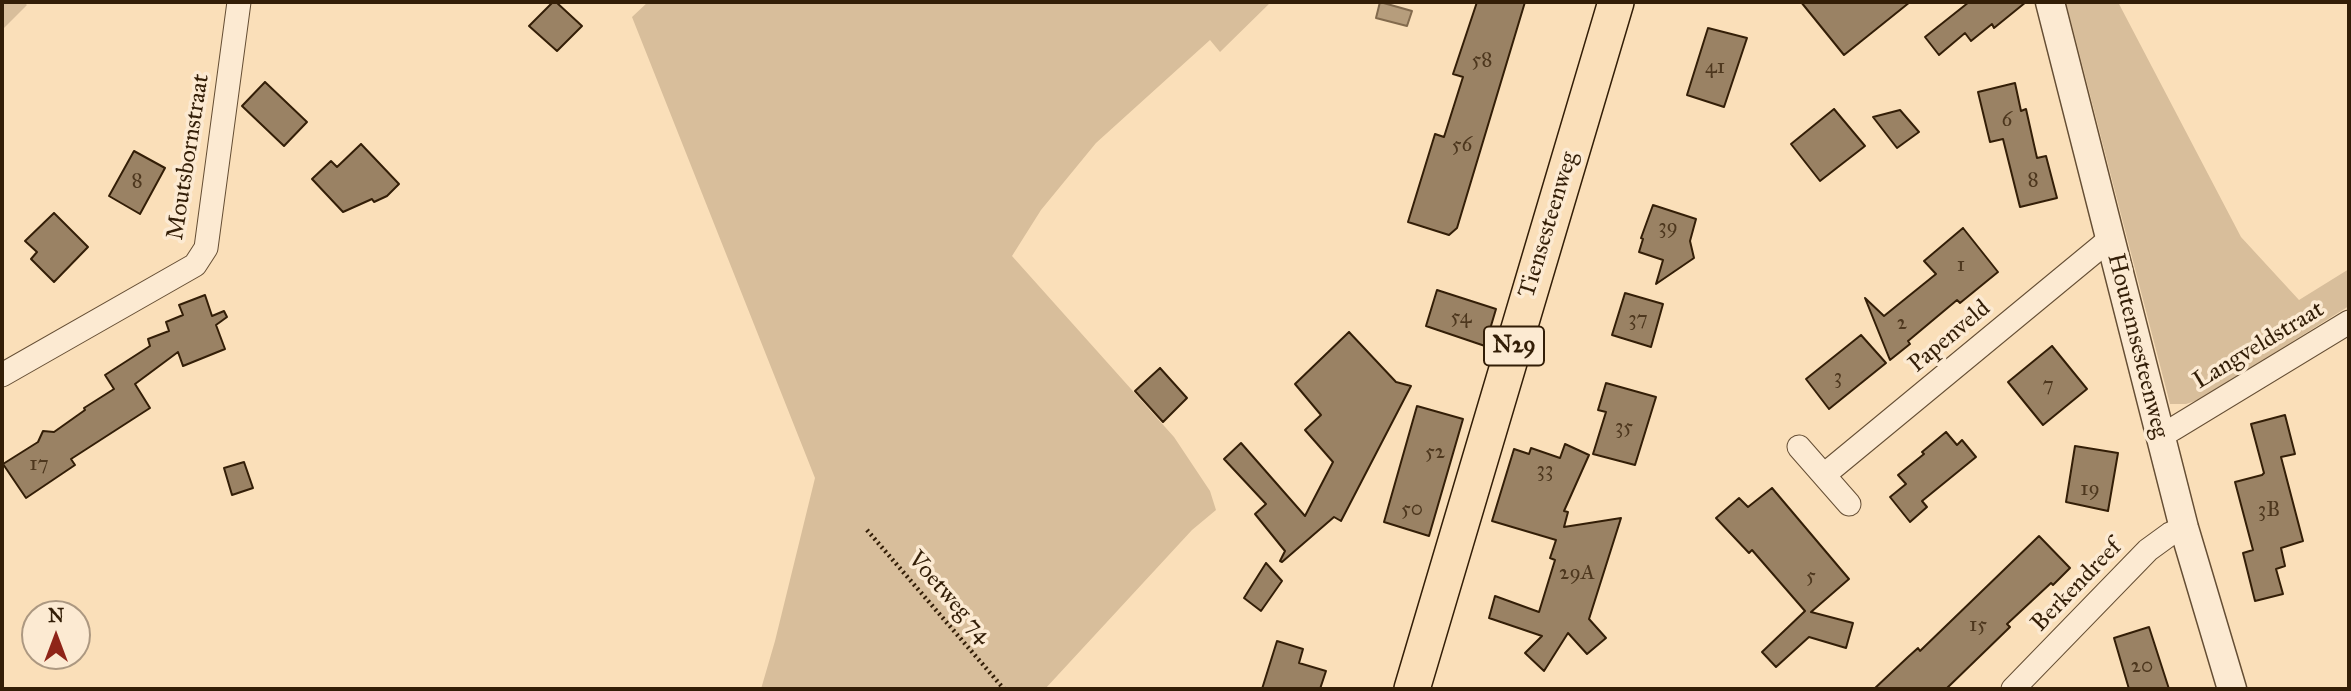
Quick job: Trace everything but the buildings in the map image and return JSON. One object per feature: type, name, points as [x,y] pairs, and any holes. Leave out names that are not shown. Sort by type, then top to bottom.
[{"type":"main road","name":"Tiensesteenweg","points":[[1412,689],[1616,2]]},
{"type":"street","name":"Moutsbornstraat","points":[[2,375],[195,265],[206,248],[239,2]]},
{"type":"street","name":"Houtemsesteenweg","points":[[2050,2],[2184,528],[2232,689]]},
{"type":"street","name":"Papenveld","points":[[1824,475],[2110,239]]},
{"type":"street","name":"Langveldstraat","points":[[2160,435],[2349,322]]},
{"type":"street","points":[[1799,447],[1849,504]]},
{"type":"street","name":"Berkendreef","points":[[2013,689],[2148,550],[2170,534],[2184,528]]},
{"type":"path","name":"Voetweg 74","points":[[867,530],[1004,689]]},
{"type":"shaded area","points":[[2,2],[24,2],[27,5],[2,30]]},
{"type":"shaded area","points":[[648,2],[1271,2],[1220,52],[1210,40],[1096,143],[1041,210],[1012,256],[1174,437],[1210,491],[1216,510],[1192,530],[1045,689],[761,689],[815,478],[632,17]]},
{"type":"shaded area","points":[[1380,2],[1412,11],[1407,26],[1376,18]]},
{"type":"shaded area","points":[[2066,2],[2118,2],[2241,237],[2299,300],[2349,269],[2349,306],[2201,399],[2186,404],[2170,404]]}]
